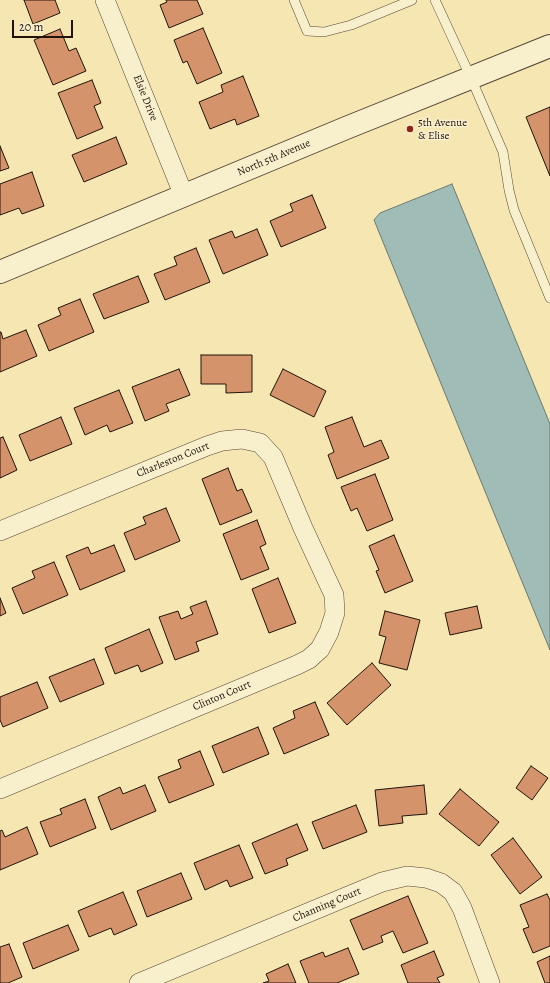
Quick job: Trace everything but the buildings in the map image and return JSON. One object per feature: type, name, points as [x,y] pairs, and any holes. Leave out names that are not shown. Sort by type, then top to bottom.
[{"type":"street","name":"Elsie Drive","points":[[106,0],[184,196]]},
{"type":"street","name":"North 5th Avenue","points":[[0,272],[346,128],[550,46]]},
{"type":"street","name":"Charleston Court","points":[[0,531],[207,446],[222,441],[242,439],[260,443],[273,457],[304,528]]},
{"type":"street","name":"Clinton Court","points":[[0,788],[309,659],[320,649],[330,632],[335,612],[334,595],[304,528]]},
{"type":"street","name":"Channing Court","points":[[139,983],[382,882],[407,876],[426,878],[436,881],[453,892],[462,908],[490,983]]},
{"type":"lane","points":[[294,0],[307,31],[324,32],[351,24],[412,0]]},
{"type":"lane","points":[[435,0],[503,152],[514,210],[550,298]]},
{"type":"water","points":[[452,184],[550,424],[550,650],[374,220],[380,213]]},
{"type":"place","name":"5th Avenue & Elise","points":[[410,129]]}]
